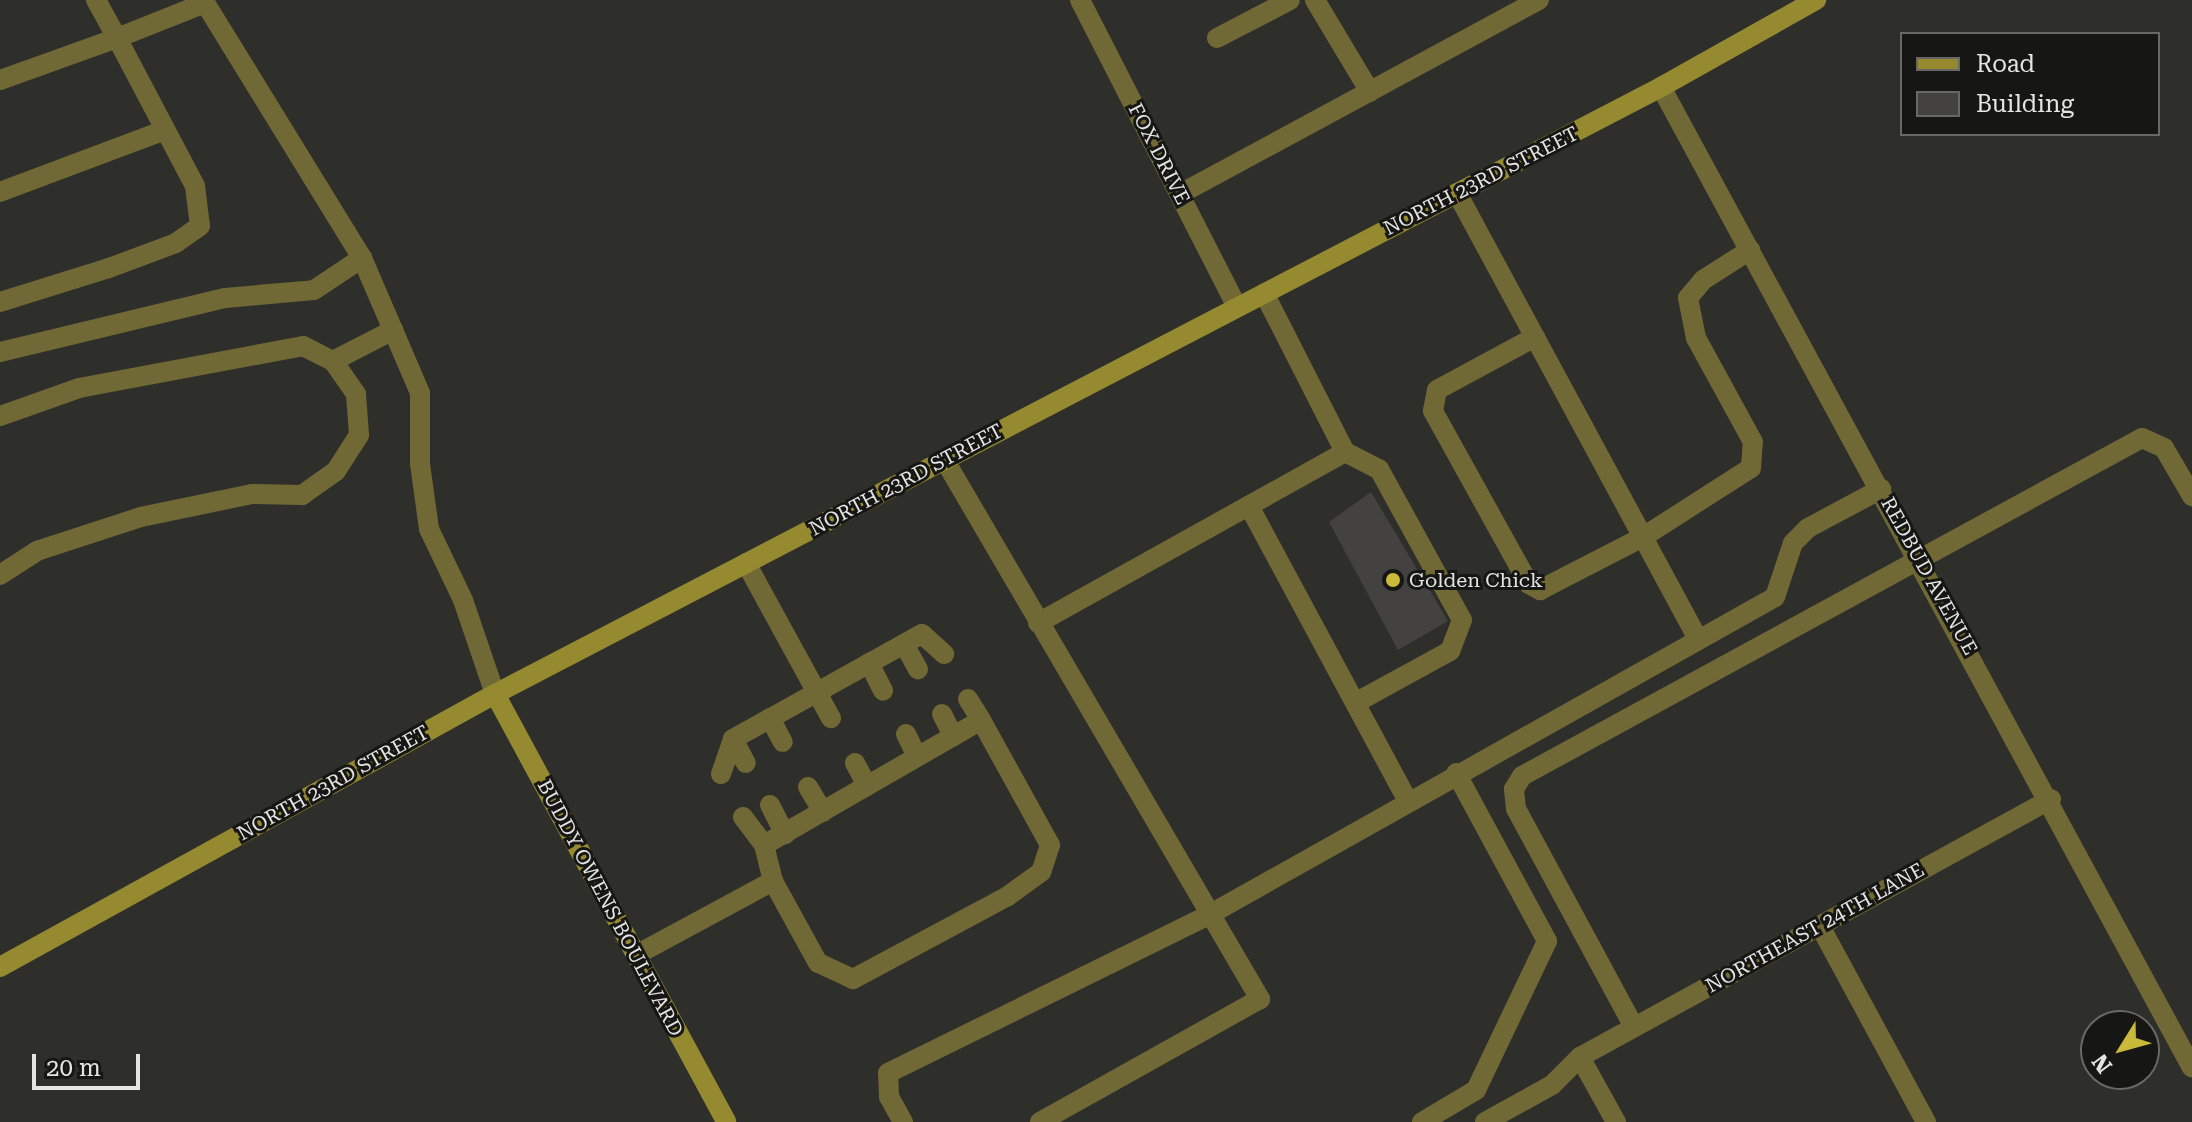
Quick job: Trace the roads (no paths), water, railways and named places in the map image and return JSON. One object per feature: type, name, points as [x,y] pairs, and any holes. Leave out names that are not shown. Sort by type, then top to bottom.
[{"type":"main road","name":"NORTH 23RD STREET","points":[[0,967],[495,694],[1661,87],[1816,0]]},
{"type":"main road","name":"BUDDY OWENS BOULEVARD","points":[[495,694],[726,1122]]},
{"type":"street","points":[[0,302],[109,268],[176,243],[200,226],[195,186],[96,0]]},
{"type":"street","name":"FOX DRIVE","points":[[1080,0],[1237,307]]},
{"type":"street","points":[[1217,38],[1290,0]]},
{"type":"street","points":[[1315,0],[1370,92]]},
{"type":"street","points":[[1180,194],[1539,0]]},
{"type":"street","points":[[0,80],[117,38],[204,2],[362,258],[420,393],[420,464],[429,529],[463,600],[495,694]]},
{"type":"street","name":"REDBUD AVENUE","points":[[1661,87],[2051,799],[2192,1068]]},
{"type":"street","points":[[0,192],[165,130]]},
{"type":"street","points":[[1457,193],[1698,639]]},
{"type":"street","points":[[1535,337],[1437,390],[1433,411],[1529,584],[1540,590],[1643,537],[1751,468],[1753,442],[1696,338],[1688,298],[1703,280],[1750,250]]},
{"type":"street","points":[[0,352],[225,298],[314,290],[362,258]]},
{"type":"street","points":[[1264,293],[1345,452],[1379,469],[1462,620],[1450,651],[1355,703]]},
{"type":"street","points":[[333,361],[393,330]]},
{"type":"street","points":[[0,416],[79,388],[303,346],[333,361],[356,394],[359,435],[336,471],[302,495],[252,494],[141,517],[37,551],[0,575]]},
{"type":"street","points":[[1634,1027],[1516,809],[1514,789],[1522,776],[2142,438],[2164,448],[2192,496]]},
{"type":"street","points":[[1038,623],[1345,452]]},
{"type":"street","points":[[944,459],[1207,916],[1260,999],[1040,1122]]},
{"type":"street","points":[[903,1122],[889,1097],[888,1073],[1207,916],[1407,800],[1775,597],[1793,543],[1808,528],[1881,489]]},
{"type":"street","points":[[1249,506],[1407,800]]},
{"type":"street","points":[[746,563],[831,718]]},
{"type":"street","points":[[721,774],[733,739],[922,634],[944,654]]},
{"type":"street","points":[[904,644],[918,669]]},
{"type":"street","points":[[869,663],[883,691]]},
{"type":"street","points":[[743,817],[764,845],[773,881],[818,963],[853,979],[1041,872],[1050,845],[968,699]]},
{"type":"street","points":[[942,714],[953,736]]},
{"type":"street","points":[[770,718],[783,742]]},
{"type":"street","points":[[764,845],[981,720]]},
{"type":"street","points":[[906,734],[917,757]]},
{"type":"street","points":[[733,739],[746,763]]},
{"type":"street","points":[[855,763],[867,786]]},
{"type":"street","points":[[1422,1122],[1476,1090],[1547,941],[1456,773]]},
{"type":"street","points":[[808,787],[823,812]]},
{"type":"street","name":"NORTHEAST 24TH LANE","points":[[1485,1122],[1552,1085],[1580,1057],[2051,799]]},
{"type":"street","points":[[770,805],[785,834]]},
{"type":"street","points":[[636,955],[773,881]]},
{"type":"street","points":[[1820,926],[1926,1122]]},
{"type":"street","points":[[1580,1057],[1616,1122]]},
{"type":"place","name":"Golden Chick","points":[[1393,580]]}]
